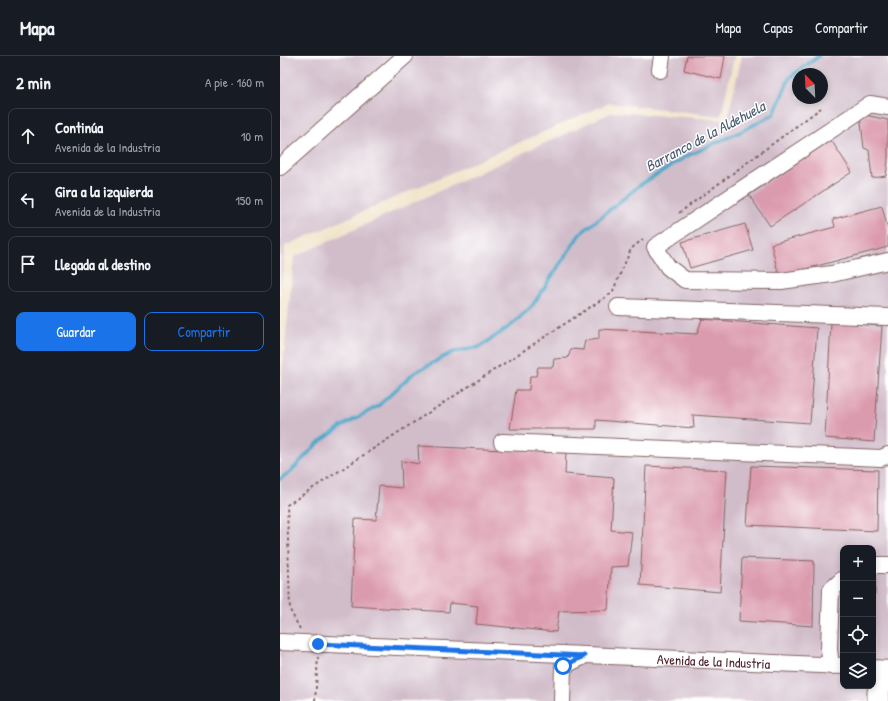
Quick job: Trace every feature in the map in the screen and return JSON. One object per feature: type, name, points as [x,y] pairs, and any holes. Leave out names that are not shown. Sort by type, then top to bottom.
[{"type":"main road","points":[[878,701],[878,692],[888,670]]},
{"type":"street","points":[[280,167],[404,56]]},
{"type":"street","points":[[888,107],[870,104],[655,247],[668,267],[685,280],[781,281],[832,274],[888,261]]},
{"type":"street","points":[[618,306],[888,317]]},
{"type":"street","points":[[502,442],[881,458],[888,455]]},
{"type":"street","points":[[876,565],[888,565]]},
{"type":"street","points":[[837,666],[829,649],[831,590],[842,581]]},
{"type":"street","name":"Avenida de la Industria","points":[[280,642],[837,666]]},
{"type":"street","name":"Avenida de la Industria","points":[[562,701],[563,666],[584,656]]},
{"type":"street","points":[[876,668],[888,670]]},
{"type":"path","points":[[675,216],[821,108]]},
{"type":"path","points":[[315,701],[313,644],[290,610],[287,506],[612,293],[631,249],[643,239]]},
{"type":"shaded area","points":[[280,56],[734,56],[721,116],[609,103],[285,246],[280,291]]},
{"type":"shaded area","points":[[742,56],[888,56],[888,701],[280,701],[280,394],[294,257],[613,112],[727,120]]},
{"type":"building","points":[[687,56],[725,56],[721,79],[684,70]]},
{"type":"building","points":[[860,114],[888,120],[888,161],[886,176],[872,178],[869,150],[864,148]]},
{"type":"building","points":[[831,140],[852,172],[770,226],[749,195]]},
{"type":"building","points":[[882,206],[888,230],[888,247],[779,276],[771,244],[835,227],[833,219]]},
{"type":"building","points":[[745,224],[753,250],[690,268],[682,242]]},
{"type":"building","points":[[702,319],[817,328],[810,423],[693,415],[694,428],[596,420],[596,429],[510,429],[516,390],[529,390],[530,376],[536,376],[538,367],[553,367],[554,359],[568,358],[571,349],[583,350],[585,341],[599,339],[599,329],[697,334]]},
{"type":"building","points":[[831,322],[882,326],[874,442],[825,438]]},
{"type":"building","points":[[418,446],[566,453],[565,474],[614,478],[611,530],[632,532],[628,566],[611,567],[608,610],[559,611],[556,632],[476,624],[478,606],[450,603],[449,612],[351,606],[355,519],[376,520],[379,486],[402,488],[401,461],[419,464]]},
{"type":"building","points":[[646,466],[727,470],[720,592],[640,585]]},
{"type":"building","points":[[751,466],[878,470],[877,531],[747,525]]},
{"type":"building","points":[[742,558],[814,561],[813,626],[739,621]]},
{"type":"waterway","name":"Barranco de la Aldehuela","points":[[280,479],[291,471],[318,443],[344,425],[378,406],[414,373],[453,352],[480,347],[513,324],[532,306],[580,234],[640,185],[687,156],[744,130],[774,114],[790,77],[819,56]]},
{"type":"route","points":[[318,644],[584,656],[563,666]]}]
